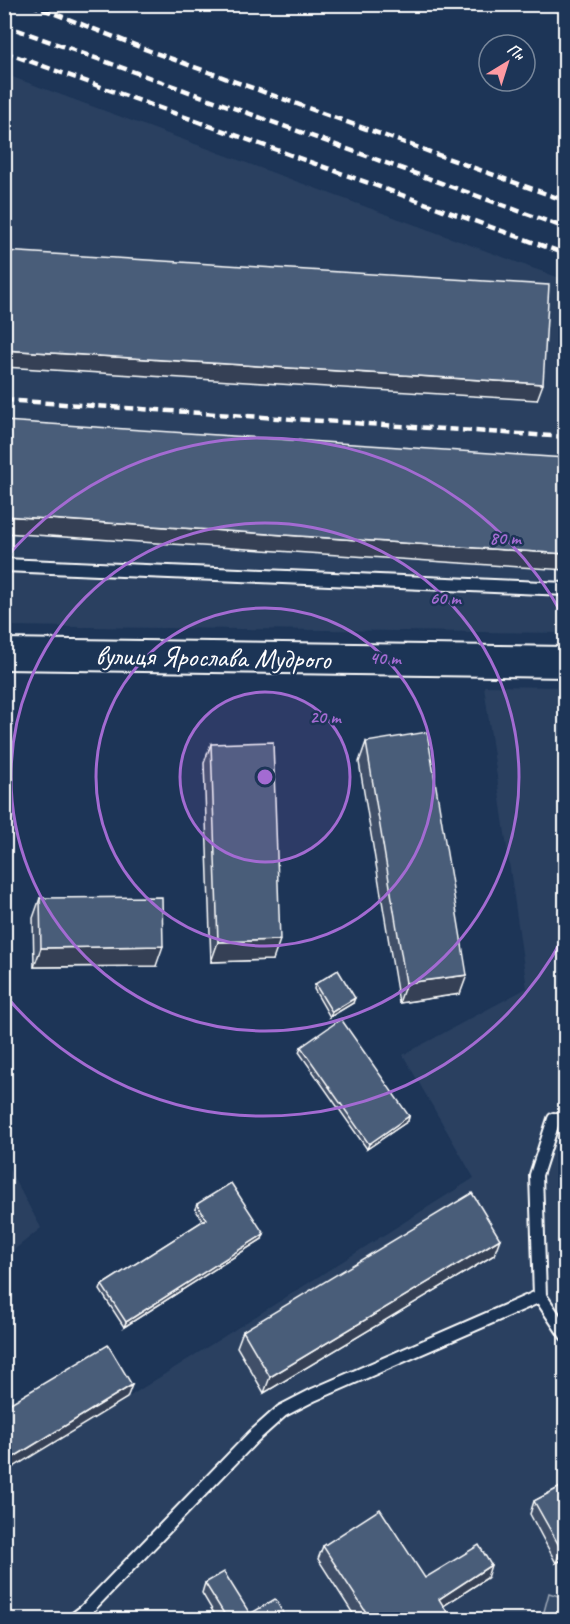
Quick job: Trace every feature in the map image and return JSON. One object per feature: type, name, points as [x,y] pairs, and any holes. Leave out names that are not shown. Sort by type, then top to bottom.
[{"type":"street","name":"вулиця Ярослава Мудрого","points":[[4,654],[566,662]]},
{"type":"lane","points":[[4,565],[566,589]]},
{"type":"lane","points":[[554,1119],[536,1175],[540,1296],[566,1335]]},
{"type":"lane","points":[[74,1620],[253,1437],[282,1411],[313,1395],[540,1296]]},
{"type":"shaded area","points":[[4,74],[565,280],[565,633],[5,626]]},
{"type":"shaded area","points":[[484,686],[565,687],[565,1619],[5,1620],[5,1473],[474,1178],[403,1055],[527,988]]},
{"type":"shaded area","points":[[5,1162],[41,1228],[4,1257]]},
{"type":"shaded area","points":[[549,1593],[565,1598],[565,1619],[542,1619]]},
{"type":"building","points":[[4,251],[549,285],[543,384],[4,350]]},
{"type":"building","points":[[4,421],[566,458],[566,554],[4,516]]},
{"type":"building","points":[[427,732],[467,975],[406,983],[366,742]]},
{"type":"building","points":[[273,742],[280,940],[218,942],[211,744]]},
{"type":"building","points":[[162,897],[163,946],[41,948],[40,898]]},
{"type":"building","points":[[338,970],[355,998],[332,1012],[315,984]]},
{"type":"building","points":[[341,1019],[409,1116],[369,1144],[301,1047]]},
{"type":"building","points":[[231,1183],[264,1234],[126,1322],[102,1285],[206,1219],[197,1204]]},
{"type":"building","points":[[472,1193],[500,1239],[270,1377],[243,1331]]},
{"type":"building","points":[[108,1345],[132,1385],[4,1463],[4,1407]]},
{"type":"building","points":[[566,1484],[566,1547],[561,1549],[534,1501]]},
{"type":"building","points":[[380,1509],[425,1578],[479,1545],[491,1565],[439,1599],[452,1620],[371,1620],[323,1546]]},
{"type":"building","points":[[224,1572],[250,1614],[275,1599],[287,1620],[228,1620],[205,1583]]},
{"type":"railway","points":[[30,4],[150,51],[566,201]]},
{"type":"railway","points":[[4,25],[566,228]]},
{"type":"railway","points":[[4,52],[566,254]]},
{"type":"railway","points":[[4,400],[566,437]]}]
